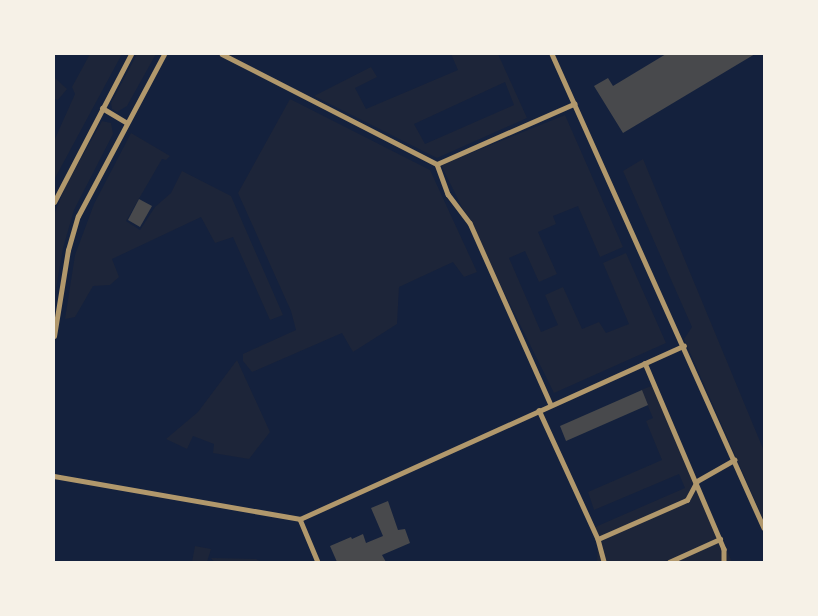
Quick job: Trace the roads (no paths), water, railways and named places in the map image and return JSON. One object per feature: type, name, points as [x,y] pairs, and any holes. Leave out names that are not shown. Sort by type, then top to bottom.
[{"type":"street","points":[[54,202],[132,54]]},
{"type":"street","points":[[54,336],[68,250],[78,216],[164,54]]},
{"type":"street","points":[[222,54],[437,164],[448,194],[470,223],[551,405]]},
{"type":"street","points":[[552,54],[764,528]]},
{"type":"street","points":[[437,164],[574,104]]},
{"type":"street","points":[[102,108],[127,123]]},
{"type":"street","points":[[54,476],[300,519],[684,346]]},
{"type":"street","points":[[645,363],[697,481],[720,539],[724,562]]},
{"type":"street","points":[[539,410],[598,539],[604,562]]},
{"type":"street","points":[[598,539],[687,500],[697,481],[734,460]]},
{"type":"street","points":[[300,519],[318,562]]},
{"type":"street","points":[[669,562],[720,539]]}]
